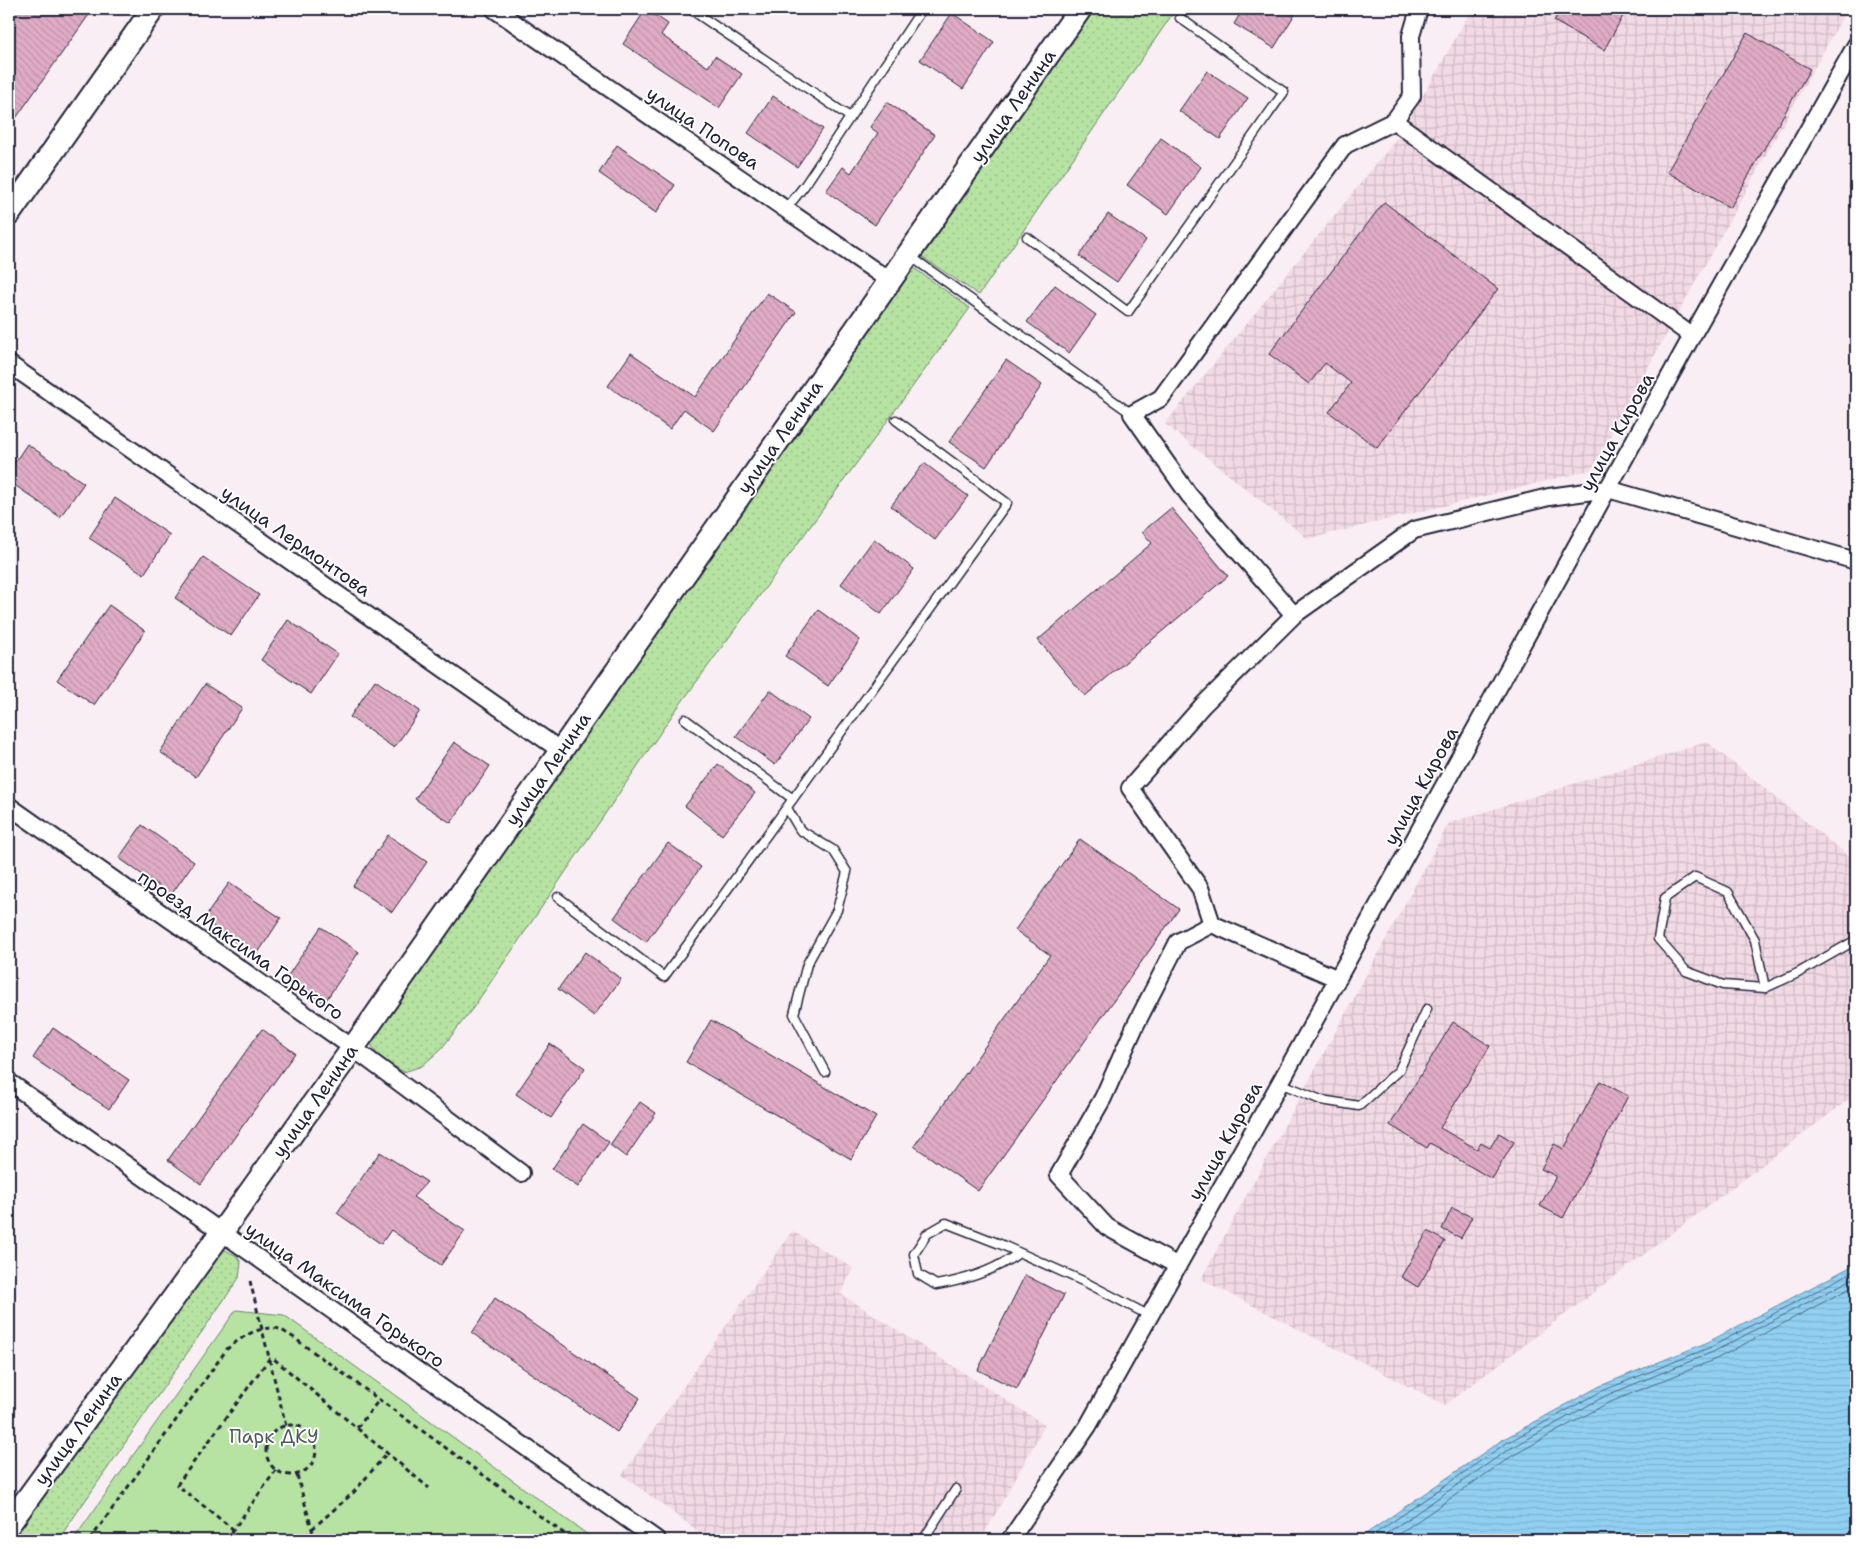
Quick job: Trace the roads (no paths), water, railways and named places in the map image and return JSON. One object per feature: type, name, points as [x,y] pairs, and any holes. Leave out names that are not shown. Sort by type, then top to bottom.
[{"type":"street","points":[[9,214],[153,9]]},
{"type":"street","name":"улица Попова","points":[[494,9],[890,281]]},
{"type":"street","name":"улица Ленина","points":[[11,1515],[221,1233],[353,1048],[1080,9]]},
{"type":"street","points":[[1294,615],[1189,495],[1132,414],[1161,398],[1345,145],[1394,121],[1412,96],[1411,36],[1419,9]]},
{"type":"street","name":"улица Кирова","points":[[1010,1540],[1088,1426],[1280,1084],[1692,336],[1856,45]]},
{"type":"street","points":[[1394,121],[1692,336]]},
{"type":"street","name":"улица Лермонтова","points":[[9,364],[560,750]]},
{"type":"street","points":[[1338,979],[1212,924],[1200,888],[1130,788],[1203,705],[1294,615],[1414,530],[1548,497],[1608,489],[1856,561]]},
{"type":"street","name":"проезд Максима Горького","points":[[9,806],[353,1048],[521,1172]]},
{"type":"street","points":[[1178,1266],[1107,1227],[1059,1175],[1103,1098],[1136,1024],[1178,942],[1212,924]]},
{"type":"street","name":"улица Максима Горького","points":[[9,1082],[657,1540]]},
{"type":"lane","points":[[690,9],[850,117]]},
{"type":"lane","points":[[786,209],[805,185],[922,9]]},
{"type":"lane","points":[[1027,236],[1128,312],[1279,100],[1284,92],[1180,18]]},
{"type":"lane","points":[[909,255],[1132,414]]},
{"type":"lane","points":[[558,897],[664,977],[1007,503],[896,420]]},
{"type":"lane","points":[[685,719],[793,799]]},
{"type":"lane","points":[[787,808],[800,830],[833,850],[846,872],[837,910],[807,964],[794,1014],[825,1072]]},
{"type":"lane","points":[[1766,988],[1754,940],[1728,892],[1695,877],[1664,898],[1658,940],[1686,971],[1724,985],[1766,988],[1798,973],[1856,940]]},
{"type":"lane","points":[[1280,1084],[1321,1100],[1360,1106],[1399,1070],[1427,1009]]},
{"type":"lane","points":[[1019,1253],[1004,1264],[988,1271],[962,1281],[936,1285],[918,1274],[914,1254],[927,1234],[946,1223],[1000,1244],[1085,1282],[1150,1316]]},
{"type":"lane","points":[[923,1540],[956,1489]]},
{"type":"water","points":[[1856,1264],[1856,1540],[1357,1540],[1502,1440],[1600,1386],[1708,1342]]},
{"type":"park label","name":"Парк ДКУ","points":[[274,1436]]}]
